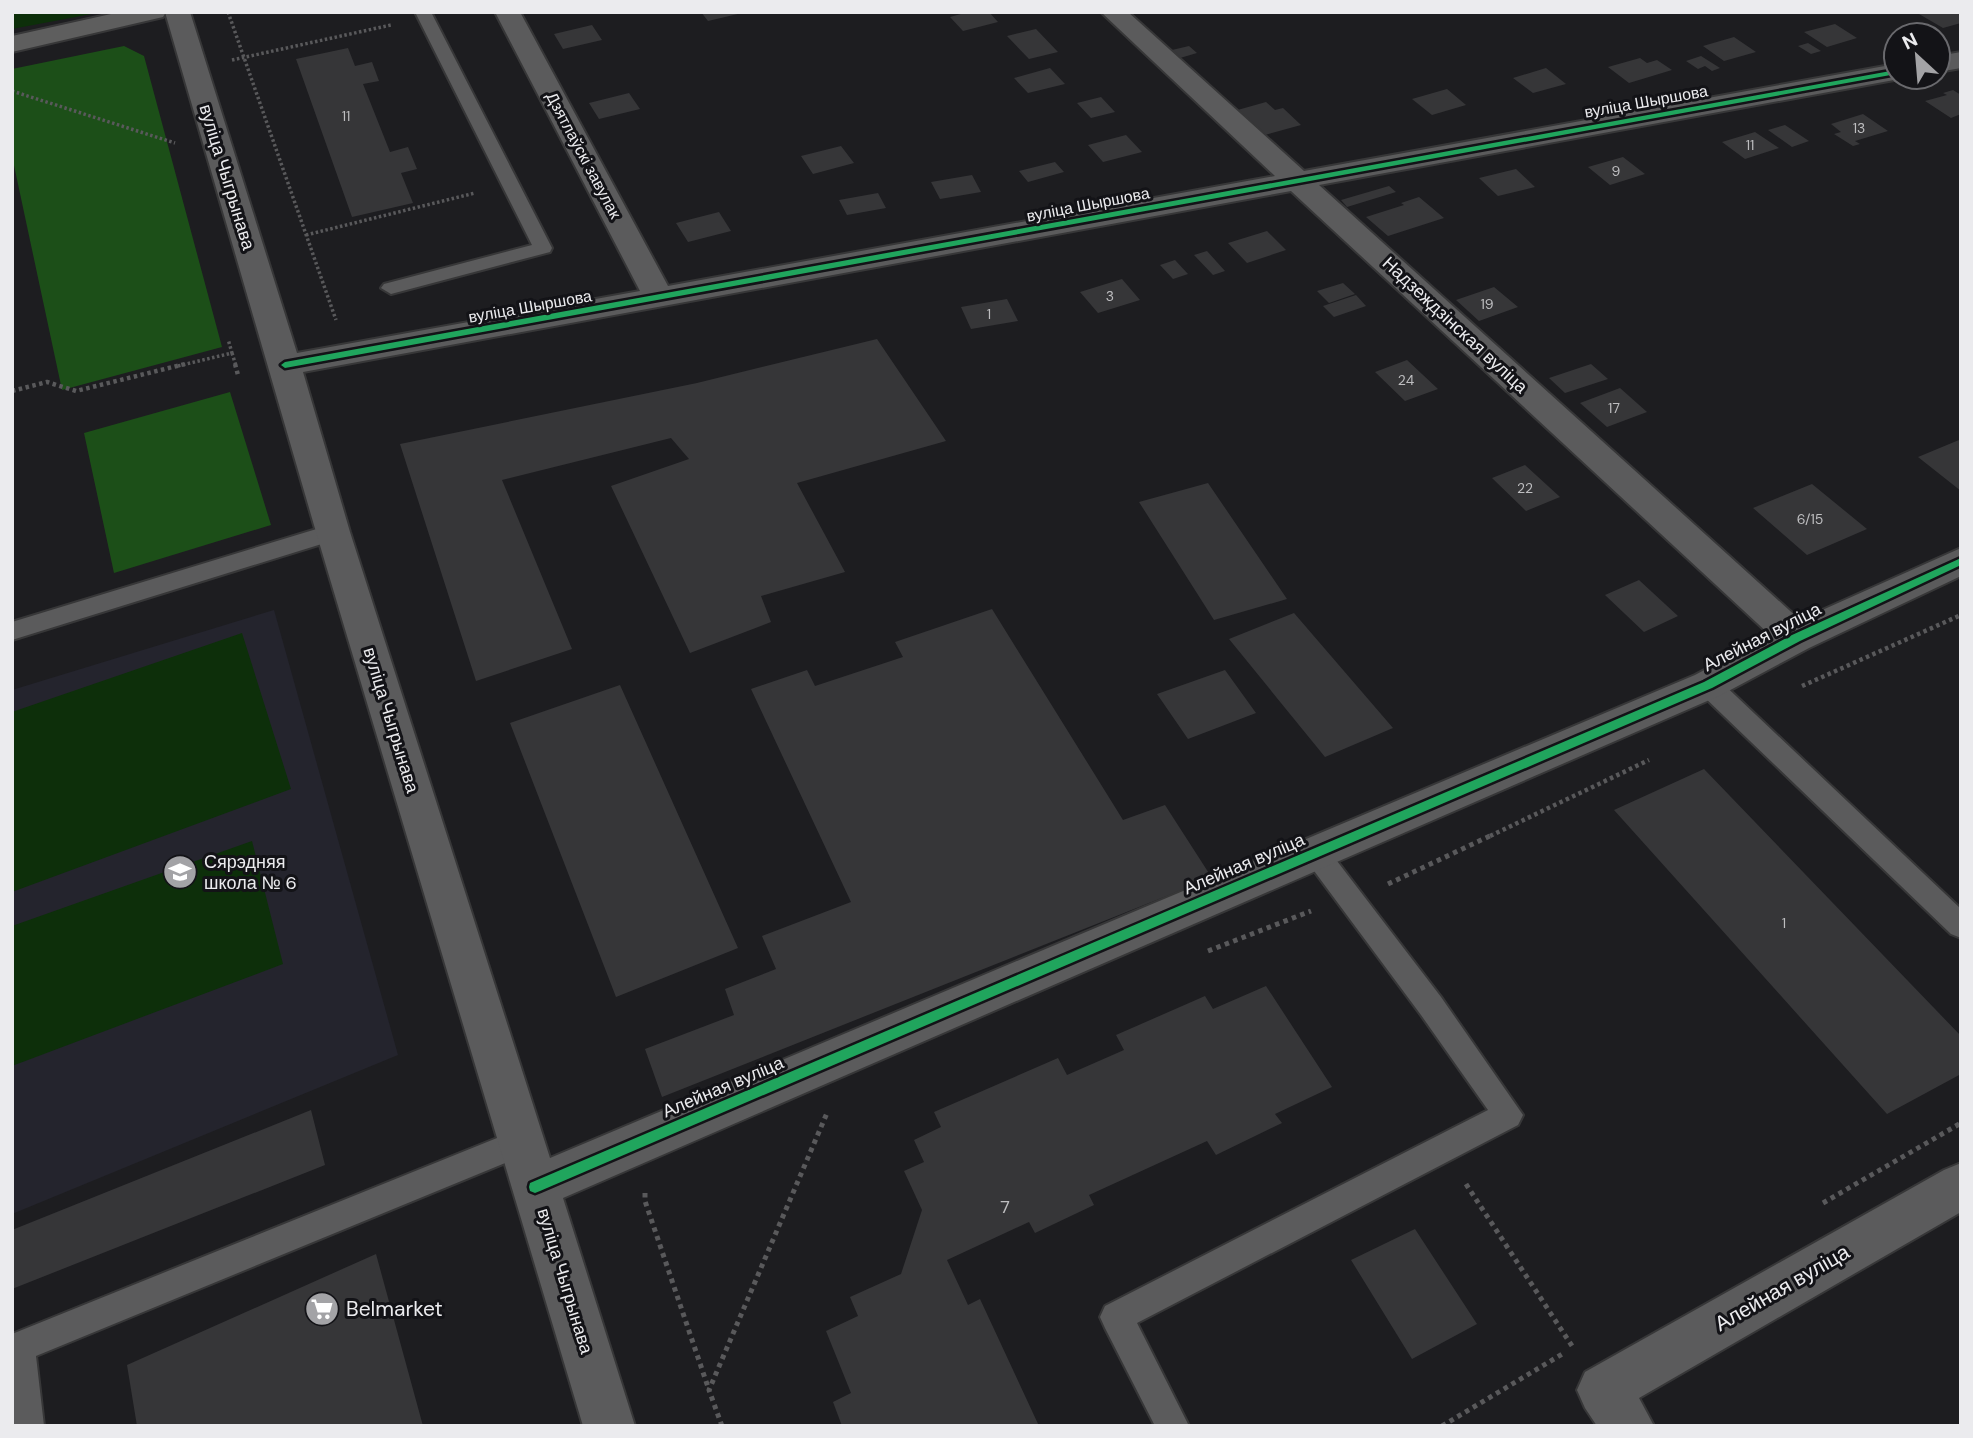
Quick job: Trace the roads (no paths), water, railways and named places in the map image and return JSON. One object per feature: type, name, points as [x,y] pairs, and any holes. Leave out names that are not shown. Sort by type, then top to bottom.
[{"type":"main road","points":[[12,44],[154,12]]},
{"type":"street","name":"вуліца Чыгрынава","points":[[177,12],[285,365],[332,533],[609,1426]]},
{"type":"street","name":"Дзятлаўскі завулак","points":[[507,12],[660,299]]},
{"type":"street","name":"Надзеждзінская вуліца","points":[[1113,12],[1796,638]]},
{"type":"street","name":"вуліца Шыршова","points":[[285,365],[660,299],[1882,75]]},
{"type":"street","name":"Алейная вуліца","points":[[535,1186],[1708,685],[1796,638],[1961,561]]},
{"type":"street","name":"Алейная вуліца","points":[[1615,1408],[1961,1186]]},
{"type":"lane","points":[[391,288],[543,248],[425,15]]},
{"type":"lane","points":[[12,631],[332,533]]},
{"type":"lane","points":[[1708,685],[1961,926]]},
{"type":"lane","points":[[1174,1426],[1116,1317],[1508,1115],[1431,1006],[1315,852]]},
{"type":"lane","points":[[27,1426],[19,1347],[522,1142]]},
{"type":"place","name":"Сярэдняя школа № 6","points":[[180,872]]},
{"type":"place","name":"Belmarket","points":[[322,1309]]}]
